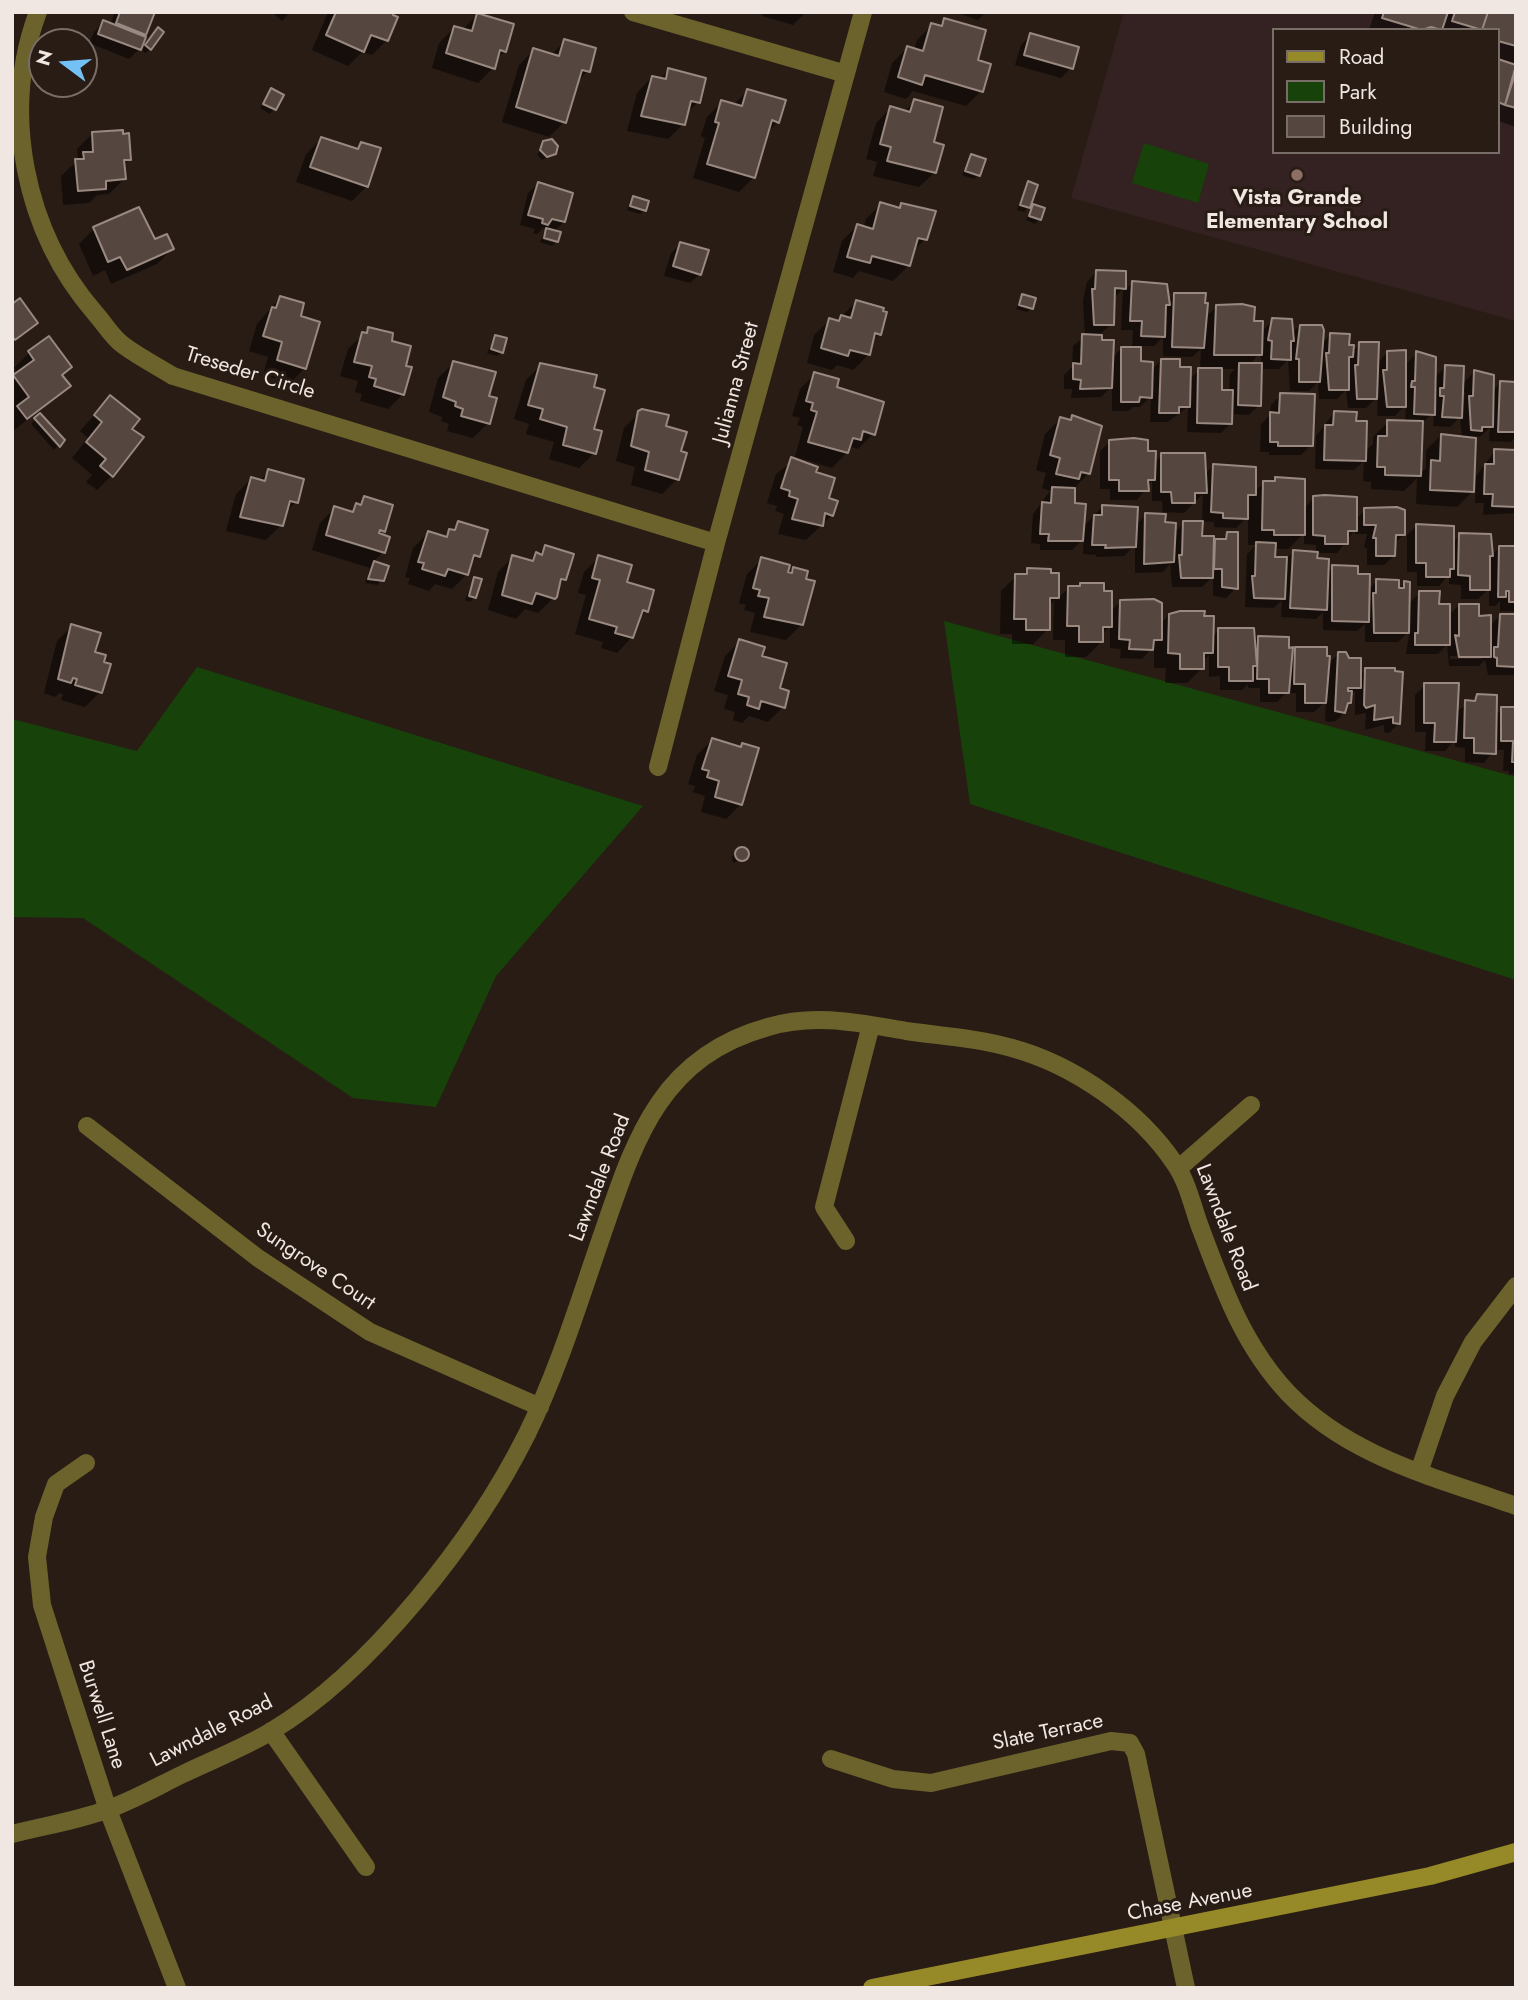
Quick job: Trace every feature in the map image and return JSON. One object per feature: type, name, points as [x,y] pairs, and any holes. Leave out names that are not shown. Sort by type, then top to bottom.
[{"type":"main road","name":"Chase Avenue","points":[[872,1988],[1430,1876],[1516,1852]]},
{"type":"street","name":"Treseder Circle","points":[[38,12],[27,48],[19,110],[27,182],[42,229],[54,254],[84,301],[121,344],[173,376],[716,543]]},
{"type":"street","points":[[633,12],[846,74]]},
{"type":"street","name":"Julianna Street","points":[[658,767],[716,543],[863,12]]},
{"type":"street","name":"Lawndale Road","points":[[12,1834],[108,1810],[271,1731],[321,1694],[361,1658],[433,1579],[501,1480],[540,1406],[561,1356],[630,1153],[653,1109],[669,1089],[706,1056],[737,1038],[770,1026],[816,1019],[1010,1047],[1041,1058],[1079,1078],[1121,1107],[1148,1132],[1179,1168],[1234,1314],[1271,1374],[1314,1418],[1367,1452],[1516,1506]]},
{"type":"street","points":[[846,1241],[824,1207],[871,1025]]},
{"type":"street","points":[[1179,1168],[1251,1104]]},
{"type":"street","name":"Sungrove Court","points":[[87,1126],[258,1258],[370,1332],[540,1406]]},
{"type":"street","points":[[1419,1472],[1445,1396],[1473,1342],[1516,1286]]},
{"type":"street","name":"Burwell Lane","points":[[86,1463],[56,1485],[49,1500],[40,1534],[38,1581],[42,1605],[108,1810],[177,1988]]},
{"type":"street","points":[[271,1731],[366,1867]]},
{"type":"street","name":"Slate Terrace","points":[[831,1759],[893,1779],[931,1783],[1111,1741],[1130,1743],[1136,1754],[1176,1929]]},
{"type":"street","points":[[1176,1929],[1186,1988]]},
{"type":"shaded area","name":"Vista Grande Elementary School","points":[[1124,12],[1516,12],[1516,321],[1071,198]]},
{"type":"green space","points":[[1144,143],[1209,164],[1198,203],[1132,183]]},
{"type":"green space","points":[[944,621],[1516,777],[1516,980],[970,804]]},
{"type":"green space","points":[[197,667],[643,806],[496,976],[436,1107],[353,1098],[83,918],[12,917],[12,719],[137,751]]},
{"type":"building","points":[[120,12],[155,12],[146,35],[116,23]]},
{"type":"building","points":[[336,12],[394,12],[393,15],[398,17],[388,41],[371,35],[364,52],[326,35]]},
{"type":"building","points":[[1384,12],[1448,12],[1443,28],[1415,28],[1382,18]]},
{"type":"building","points":[[1455,12],[1488,12],[1483,28],[1452,21]]},
{"type":"building","points":[[1488,12],[1516,12],[1516,46],[1500,42],[1500,28],[1483,28]]},
{"type":"building","points":[[477,13],[514,24],[506,52],[500,50],[495,69],[446,53],[454,26],[472,31]]},
{"type":"building","points":[[944,18],[986,30],[978,60],[991,64],[983,92],[925,75],[922,85],[898,77],[907,46],[923,51],[931,23],[942,26]]},
{"type":"building","points":[[103,20],[146,37],[141,50],[98,34]]},
{"type":"building","points":[[158,27],[164,32],[151,50],[145,45]]},
{"type":"building","points":[[1030,33],[1079,47],[1073,69],[1024,55]]},
{"type":"building","points":[[564,39],[596,48],[590,72],[582,70],[566,123],[516,107],[533,48],[559,56]]},
{"type":"building","points":[[1500,60],[1516,65],[1505,105],[1500,103]]},
{"type":"building","points":[[668,68],[706,78],[700,103],[691,101],[685,125],[641,116],[652,76],[666,79]]},
{"type":"building","points":[[1516,71],[1516,108],[1505,105]]},
{"type":"building","points":[[271,88],[284,95],[276,110],[263,104]]},
{"type":"building","points":[[747,89],[786,100],[779,123],[772,120],[755,178],[707,164],[719,123],[715,122],[721,100],[742,106]]},
{"type":"building","points":[[914,99],[943,107],[934,142],[944,145],[936,173],[887,161],[891,147],[880,144],[890,106],[910,112]]},
{"type":"building","points":[[123,130],[123,134],[129,133],[131,160],[124,160],[126,179],[106,181],[106,189],[78,191],[75,159],[84,159],[83,152],[93,152],[92,132]]},
{"type":"building","points":[[321,137],[358,149],[361,142],[381,148],[368,187],[310,167]]},
{"type":"building","points":[[552,139],[558,146],[556,154],[547,157],[540,150],[543,141]]},
{"type":"building","points":[[971,154],[986,159],[980,176],[965,171]]},
{"type":"building","points":[[1028,181],[1038,185],[1030,208],[1020,205]]},
{"type":"building","points":[[538,182],[573,193],[565,222],[552,219],[548,225],[542,223],[543,219],[528,215]]},
{"type":"building","points":[[633,196],[649,201],[646,211],[630,206]]},
{"type":"building","points":[[880,202],[900,208],[901,203],[936,211],[927,240],[918,238],[910,266],[872,256],[870,263],[847,257],[857,224],[873,229]]},
{"type":"building","points":[[1033,204],[1045,208],[1041,220],[1029,216]]},
{"type":"building","points":[[139,207],[155,239],[167,234],[174,249],[127,270],[120,257],[108,262],[93,227]]},
{"type":"building","points":[[546,228],[561,232],[558,242],[544,238]]},
{"type":"building","points":[[680,242],[709,250],[701,275],[673,266]]},
{"type":"building","points":[[1096,270],[1126,271],[1126,289],[1115,288],[1114,325],[1094,325],[1092,289],[1095,289]]},
{"type":"building","points":[[1132,281],[1167,284],[1170,305],[1166,305],[1165,337],[1141,336],[1142,321],[1130,321]]},
{"type":"building","points":[[1174,293],[1206,293],[1205,303],[1208,303],[1204,348],[1172,347]]},
{"type":"building","points":[[1022,294],[1036,298],[1033,309],[1019,305]]},
{"type":"building","points":[[280,296],[304,303],[301,316],[320,322],[306,369],[277,360],[282,342],[263,336],[272,307],[276,308]]},
{"type":"building","points":[[20,298],[38,323],[15,340],[12,336],[12,304]]},
{"type":"building","points":[[856,300],[884,308],[883,311],[887,312],[881,335],[875,333],[870,355],[850,350],[848,356],[821,348],[829,318],[839,321],[841,315],[851,318]]},
{"type":"building","points":[[1242,304],[1255,307],[1254,321],[1263,321],[1262,355],[1214,355],[1216,305]]},
{"type":"building","points":[[1272,318],[1292,319],[1294,341],[1291,341],[1291,360],[1271,359],[1272,341],[1268,340]]},
{"type":"building","points":[[1300,325],[1322,325],[1324,330],[1320,382],[1299,382],[1299,359],[1296,359]]},
{"type":"building","points":[[368,327],[393,333],[392,341],[411,346],[406,366],[412,367],[404,395],[374,386],[376,379],[369,377],[372,366],[354,362],[362,332],[367,333]]},
{"type":"building","points":[[1330,333],[1350,334],[1349,345],[1354,345],[1353,357],[1349,357],[1349,390],[1329,390],[1326,353],[1329,353]]},
{"type":"building","points":[[1082,334],[1102,335],[1102,340],[1114,340],[1112,388],[1080,389],[1081,380],[1073,379],[1073,363],[1081,364]]},
{"type":"building","points":[[495,335],[507,338],[503,353],[491,349]]},
{"type":"building","points":[[49,336],[72,367],[62,375],[71,386],[27,419],[17,406],[29,397],[13,375],[34,360],[28,351]]},
{"type":"building","points":[[1359,342],[1379,342],[1377,399],[1357,399],[1355,365],[1358,365]]},
{"type":"building","points":[[1121,347],[1141,347],[1141,361],[1153,362],[1152,398],[1140,397],[1139,402],[1121,402]]},
{"type":"building","points":[[1406,350],[1406,407],[1387,407],[1383,370],[1387,370],[1387,351]]},
{"type":"building","points":[[1416,351],[1436,357],[1435,415],[1414,414],[1415,387],[1411,387],[1412,381],[1415,381]]},
{"type":"building","points":[[1161,359],[1180,359],[1180,367],[1191,367],[1190,407],[1179,407],[1179,413],[1159,413]]},
{"type":"building","points":[[453,361],[496,372],[489,396],[497,398],[490,424],[461,416],[463,409],[455,406],[456,402],[443,397]]},
{"type":"building","points":[[540,363],[597,375],[594,387],[605,390],[594,429],[602,431],[596,454],[563,445],[567,427],[540,419],[543,409],[528,405]]},
{"type":"building","points":[[1239,363],[1262,363],[1261,406],[1238,405]]},
{"type":"building","points":[[1445,365],[1464,366],[1462,418],[1442,417],[1444,396],[1440,396],[1440,388],[1444,388]]},
{"type":"building","points":[[1198,368],[1222,368],[1222,390],[1233,390],[1232,424],[1197,423]]},
{"type":"building","points":[[1474,370],[1494,375],[1493,427],[1482,427],[1482,431],[1471,430],[1469,396],[1473,396]]},
{"type":"building","points":[[814,372],[839,379],[837,387],[884,402],[875,435],[863,431],[861,440],[853,438],[848,453],[808,442],[817,412],[811,410],[813,403],[806,401]]},
{"type":"building","points":[[1500,381],[1516,382],[1516,432],[1498,432]]},
{"type":"building","points":[[1280,393],[1315,394],[1313,446],[1278,446],[1278,442],[1270,442],[1270,412],[1279,413]]},
{"type":"building","points":[[110,395],[140,419],[132,429],[144,437],[113,477],[100,466],[106,459],[86,442],[102,422],[94,415]]},
{"type":"building","points":[[642,409],[669,415],[666,426],[687,432],[681,451],[687,453],[679,480],[645,470],[649,452],[631,446],[638,411]]},
{"type":"building","points":[[1334,411],[1357,412],[1356,421],[1367,421],[1366,461],[1324,460],[1325,425],[1333,425]]},
{"type":"building","points":[[40,413],[65,440],[60,447],[34,418]]},
{"type":"building","points":[[1072,415],[1102,426],[1090,474],[1081,472],[1079,479],[1056,474],[1060,458],[1050,455],[1060,417],[1071,420]]},
{"type":"building","points":[[1387,420],[1423,421],[1421,476],[1385,475],[1385,467],[1377,467],[1378,436],[1387,436]]},
{"type":"building","points":[[1441,434],[1476,438],[1474,492],[1430,490],[1431,460],[1440,461]]},
{"type":"building","points":[[1109,440],[1148,440],[1148,451],[1156,451],[1155,480],[1148,480],[1149,491],[1119,491],[1119,480],[1109,480]]},
{"type":"building","points":[[1494,449],[1516,450],[1516,507],[1492,506],[1493,494],[1484,494],[1485,464],[1494,464]]},
{"type":"building","points":[[1161,453],[1205,453],[1207,493],[1195,493],[1195,503],[1172,503],[1171,492],[1161,492]]},
{"type":"building","points":[[791,457],[818,467],[816,472],[835,478],[829,498],[838,501],[833,516],[825,513],[823,526],[792,519],[798,499],[789,496],[790,491],[781,488]]},
{"type":"building","points":[[1213,464],[1256,467],[1256,495],[1248,495],[1248,519],[1223,518],[1223,513],[1211,512]]},
{"type":"building","points":[[268,469],[304,479],[298,503],[290,501],[283,526],[240,517],[251,477],[265,481]]},
{"type":"building","points":[[1275,477],[1305,479],[1305,535],[1274,535],[1274,530],[1262,530],[1263,481],[1275,481]]},
{"type":"building","points":[[1052,487],[1075,488],[1075,503],[1086,504],[1083,541],[1048,541],[1049,534],[1040,534],[1042,502],[1051,503]]},
{"type":"building","points":[[364,496],[393,505],[385,532],[380,530],[379,533],[390,537],[385,553],[326,535],[334,506],[353,512],[356,503],[361,505]]},
{"type":"building","points":[[1313,496],[1357,497],[1357,531],[1348,531],[1348,544],[1325,544],[1325,536],[1313,535]]},
{"type":"building","points":[[1102,505],[1138,507],[1136,547],[1105,548],[1106,545],[1092,545],[1094,515],[1102,515]]},
{"type":"building","points":[[1397,507],[1405,510],[1405,535],[1396,535],[1395,556],[1376,556],[1376,538],[1373,538],[1376,525],[1364,525],[1364,508]]},
{"type":"building","points":[[1145,513],[1166,514],[1165,522],[1176,523],[1174,562],[1144,564]]},
{"type":"building","points":[[458,521],[488,530],[480,557],[474,555],[468,575],[448,569],[445,576],[422,569],[424,563],[418,562],[428,531],[447,537],[449,529],[455,530]]},
{"type":"building","points":[[1183,521],[1203,521],[1202,536],[1214,536],[1213,578],[1181,578],[1179,555],[1182,555]]},
{"type":"building","points":[[1416,524],[1454,526],[1454,569],[1450,569],[1450,577],[1426,577],[1426,563],[1416,563]]},
{"type":"building","points":[[1227,532],[1238,532],[1238,589],[1222,587],[1222,569],[1214,569],[1215,539],[1226,539]]},
{"type":"building","points":[[1459,533],[1491,534],[1493,556],[1490,556],[1490,590],[1470,590],[1470,576],[1458,575]]},
{"type":"building","points":[[1256,542],[1276,543],[1275,557],[1287,557],[1285,599],[1254,598],[1252,576],[1255,576]]},
{"type":"building","points":[[545,545],[574,554],[566,580],[561,579],[557,597],[555,599],[536,593],[532,604],[502,595],[512,555],[533,561],[536,552],[542,555]]},
{"type":"building","points":[[1499,546],[1516,546],[1516,602],[1509,602],[1509,591],[1506,591],[1506,597],[1498,597]]},
{"type":"building","points":[[1293,550],[1318,552],[1317,558],[1329,559],[1327,610],[1290,608]]},
{"type":"building","points":[[598,555],[632,565],[627,582],[654,590],[648,612],[643,610],[633,638],[615,633],[617,627],[589,619],[600,580],[592,578]]},
{"type":"building","points":[[761,557],[790,565],[788,572],[792,573],[793,567],[808,571],[806,579],[815,581],[803,625],[764,617],[769,598],[758,596],[760,590],[753,588]]},
{"type":"building","points":[[374,561],[389,566],[384,581],[368,579]]},
{"type":"building","points":[[1332,565],[1358,566],[1358,574],[1370,574],[1369,622],[1332,621]]},
{"type":"building","points":[[1027,568],[1051,569],[1051,573],[1059,573],[1059,598],[1050,598],[1050,630],[1026,630],[1026,619],[1014,619],[1015,574],[1027,574]]},
{"type":"building","points":[[474,577],[482,579],[476,598],[469,596]]},
{"type":"building","points":[[1376,579],[1399,580],[1399,588],[1404,588],[1404,581],[1410,582],[1409,633],[1374,633],[1373,593],[1376,593]]},
{"type":"building","points":[[1080,583],[1104,583],[1104,591],[1112,591],[1112,627],[1103,627],[1103,642],[1079,642],[1079,626],[1067,626],[1068,586],[1080,586]]},
{"type":"building","points":[[1419,591],[1440,591],[1439,604],[1450,604],[1450,645],[1415,645],[1415,633],[1418,633]]},
{"type":"building","points":[[1154,599],[1162,603],[1162,640],[1154,640],[1153,650],[1129,649],[1130,640],[1119,639],[1120,600]]},
{"type":"building","points":[[1459,604],[1479,604],[1479,616],[1491,615],[1491,657],[1459,657],[1455,635],[1459,636]]},
{"type":"building","points":[[1205,611],[1204,616],[1214,616],[1213,653],[1204,653],[1204,669],[1180,669],[1180,654],[1168,653],[1169,614]]},
{"type":"building","points":[[1500,614],[1516,614],[1516,667],[1497,666],[1497,658],[1494,657],[1494,647],[1498,647]]},
{"type":"building","points":[[71,624],[101,633],[95,652],[106,655],[104,662],[111,664],[102,693],[75,685],[77,679],[73,678],[71,683],[58,679]]},
{"type":"building","points":[[1218,628],[1254,628],[1257,666],[1253,666],[1253,681],[1229,681],[1229,667],[1218,667]]},
{"type":"building","points":[[1258,636],[1289,637],[1289,648],[1293,647],[1289,693],[1269,693],[1269,679],[1257,679]]},
{"type":"building","points":[[739,639],[765,647],[762,656],[787,663],[780,688],[789,691],[785,708],[761,701],[759,709],[747,705],[749,697],[738,694],[742,680],[728,676]]},
{"type":"building","points":[[1295,647],[1327,647],[1327,656],[1330,656],[1326,703],[1305,703],[1305,684],[1294,684]]},
{"type":"building","points":[[1338,652],[1346,652],[1349,658],[1361,658],[1361,688],[1348,688],[1348,691],[1352,691],[1351,703],[1348,703],[1345,713],[1335,711]]},
{"type":"building","points":[[1365,668],[1395,668],[1395,671],[1403,672],[1400,724],[1393,723],[1393,717],[1374,720],[1375,705],[1366,708],[1364,705]]},
{"type":"building","points":[[1424,683],[1459,683],[1456,742],[1434,742],[1435,723],[1424,723]]},
{"type":"building","points":[[1477,694],[1497,695],[1496,754],[1474,753],[1474,738],[1464,738],[1465,700],[1475,701]]},
{"type":"building","points":[[1501,707],[1516,707],[1516,762],[1512,762],[1513,741],[1501,741]]},
{"type":"building","points":[[712,738],[741,747],[742,743],[759,748],[742,805],[715,797],[719,781],[707,777],[709,771],[702,769]]},
{"type":"building","points":[[739,847],[745,847],[749,854],[745,861],[739,861],[735,857],[735,851]]},
{"type":"place","name":"Vista Grande Elementary School","points":[[1297,175]]}]
